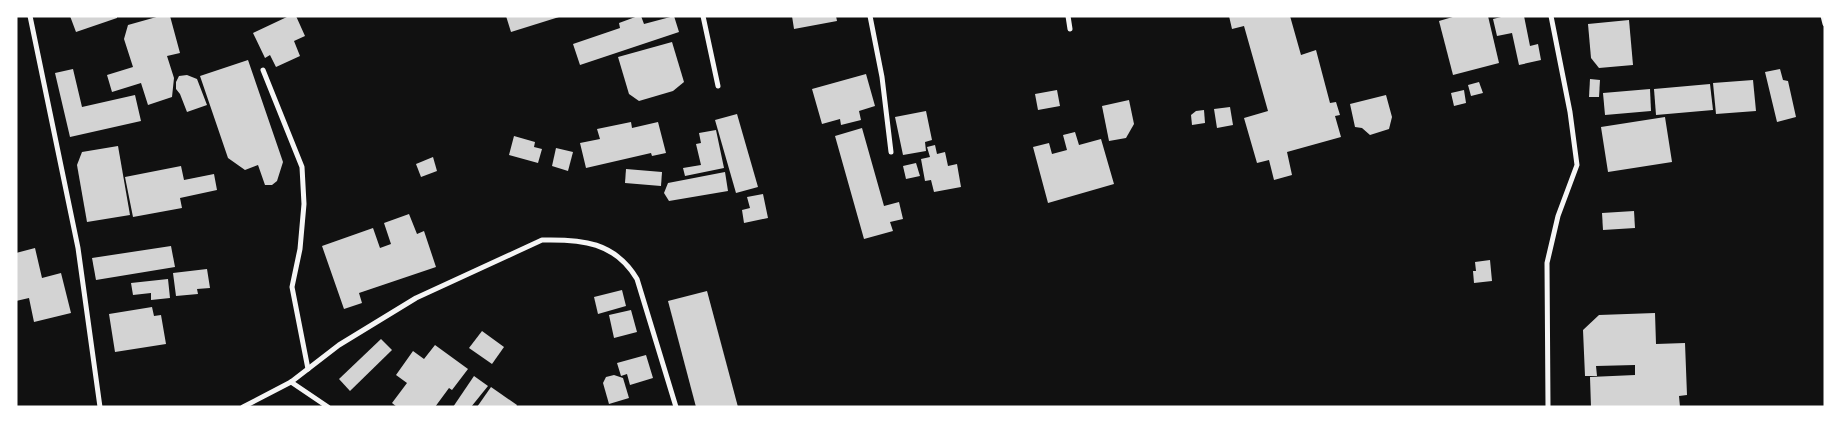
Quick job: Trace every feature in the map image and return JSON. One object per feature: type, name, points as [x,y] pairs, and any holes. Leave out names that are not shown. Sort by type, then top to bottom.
[{"type":"street","points":[[30,16],[78,248],[100,407]]},
{"type":"street","points":[[703,16],[718,86]]},
{"type":"street","points":[[870,16],[882,77],[891,152]]},
{"type":"street","points":[[1068,16],[1070,29]]},
{"type":"street","points":[[1548,407],[1547,263],[1558,216],[1577,165],[1570,112],[1551,16]]},
{"type":"street","points":[[1823,16],[1825,24]]},
{"type":"street","points":[[263,70],[302,167],[304,204],[302,231],[292,287],[308,369]]},
{"type":"street","points":[[243,407],[291,382],[339,345],[416,298],[542,240],[586,242],[610,250],[628,264],[637,279],[676,407]]},
{"type":"street","points":[[291,382],[328,407]]},
{"type":"building","points":[[70,16],[117,16],[117,18],[76,32]]},
{"type":"building","points":[[160,16],[170,16],[180,53],[167,56],[174,78],[172,97],[148,105],[141,83],[112,92],[107,75],[133,67],[124,39],[128,25]]},
{"type":"building","points":[[289,16],[296,16],[305,36],[294,41],[300,56],[276,67],[270,55],[265,58],[253,33]]},
{"type":"building","points":[[506,16],[559,16],[559,17],[511,32]]},
{"type":"building","points":[[641,16],[644,24],[674,16],[679,32],[580,65],[573,44],[620,28],[619,23]]},
{"type":"building","points":[[792,16],[836,16],[837,21],[794,29]]},
{"type":"building","points":[[1229,16],[1290,16],[1301,55],[1316,50],[1330,103],[1336,102],[1340,115],[1335,116],[1341,137],[1287,152],[1292,175],[1274,180],[1269,160],[1257,163],[1244,118],[1268,111],[1244,26],[1232,29]]},
{"type":"building","points":[[1456,16],[1488,16],[1499,63],[1453,75],[1439,21]]},
{"type":"building","points":[[1505,16],[1524,16],[1530,46],[1538,44],[1541,60],[1519,65],[1512,33],[1497,36],[1493,19]]},
{"type":"building","points":[[1629,20],[1633,65],[1599,68],[1591,58],[1588,24]]},
{"type":"building","points":[[672,42],[684,82],[673,91],[639,101],[629,94],[618,57]]},
{"type":"building","points":[[248,60],[283,162],[277,181],[272,185],[265,185],[258,165],[245,170],[228,158],[200,76]]},
{"type":"building","points":[[73,69],[82,107],[135,95],[141,121],[70,137],[55,73]]},
{"type":"building","points":[[1780,69],[1783,80],[1788,81],[1796,117],[1777,122],[1765,72]]},
{"type":"building","points":[[866,74],[875,106],[859,111],[861,120],[841,125],[840,119],[822,124],[812,89]]},
{"type":"building","points":[[187,75],[197,79],[207,105],[187,112],[176,89],[176,82],[179,76]]},
{"type":"building","points":[[1590,79],[1600,80],[1599,97],[1589,97]]},
{"type":"building","points":[[1753,80],[1756,111],[1716,114],[1713,83]]},
{"type":"building","points":[[1479,82],[1483,93],[1471,96],[1468,85]]},
{"type":"building","points":[[1710,84],[1713,110],[1656,115],[1654,89]]},
{"type":"building","points":[[1650,89],[1651,111],[1605,115],[1603,93]]},
{"type":"building","points":[[1057,90],[1060,106],[1038,110],[1035,94]]},
{"type":"building","points":[[1464,90],[1466,103],[1454,106],[1451,93]]},
{"type":"building","points":[[1386,95],[1392,117],[1389,129],[1370,135],[1362,128],[1355,127],[1350,104]]},
{"type":"building","points":[[1129,100],[1134,124],[1126,138],[1109,141],[1102,106]]},
{"type":"building","points":[[1230,107],[1233,125],[1217,128],[1214,109]]},
{"type":"building","points":[[1204,110],[1205,123],[1192,125],[1191,115],[1196,111]]},
{"type":"building","points":[[926,111],[932,140],[925,142],[926,151],[903,155],[895,117]]},
{"type":"building","points":[[737,114],[758,187],[736,193],[715,120]]},
{"type":"building","points":[[1665,117],[1672,162],[1608,172],[1601,127]]},
{"type":"building","points":[[631,122],[632,128],[658,122],[666,153],[652,156],[651,153],[586,168],[580,143],[600,139],[597,129]]},
{"type":"building","points":[[862,128],[884,206],[899,202],[903,219],[890,222],[893,231],[864,239],[835,136]]},
{"type":"building","points":[[716,130],[724,168],[685,176],[683,168],[701,165],[696,144],[701,143],[699,133]]},
{"type":"building","points":[[1075,132],[1079,145],[1101,139],[1114,184],[1048,203],[1033,147],[1049,143],[1052,154],[1067,150],[1063,135]]},
{"type":"building","points":[[514,136],[535,142],[534,147],[542,149],[538,163],[509,155]]},
{"type":"building","points":[[935,145],[937,154],[945,152],[948,166],[957,164],[961,187],[934,192],[931,180],[925,181],[921,159],[930,157],[927,147]]},
{"type":"building","points":[[118,146],[130,215],[87,222],[77,165],[82,152]]},
{"type":"building","points":[[556,148],[573,152],[568,171],[552,166]]},
{"type":"building","points":[[433,157],[437,171],[421,177],[416,164]]},
{"type":"building","points":[[916,163],[920,176],[906,179],[903,166]]},
{"type":"building","points":[[181,166],[184,180],[214,174],[217,190],[180,198],[182,208],[133,217],[125,177]]},
{"type":"building","points":[[626,169],[662,172],[661,186],[625,183]]},
{"type":"building","points":[[725,172],[728,191],[669,201],[664,193],[668,183]]},
{"type":"building","points":[[763,194],[768,218],[744,223],[742,210],[750,208],[747,197]]},
{"type":"building","points":[[1634,211],[1635,228],[1603,230],[1602,213]]},
{"type":"building","points":[[409,214],[417,234],[424,231],[436,267],[359,293],[362,303],[344,309],[322,246],[373,228],[380,248],[391,244],[384,223]]},
{"type":"building","points":[[171,246],[175,267],[96,280],[92,258]]},
{"type":"building","points":[[35,248],[42,278],[61,273],[71,313],[34,322],[29,298],[16,301],[16,253]]},
{"type":"building","points":[[1490,260],[1492,281],[1474,283],[1473,271],[1476,271],[1475,262]]},
{"type":"building","points":[[207,269],[210,288],[197,289],[198,294],[176,296],[173,273]]},
{"type":"building","points":[[168,279],[170,298],[151,300],[151,293],[133,295],[131,283]]},
{"type":"building","points":[[622,290],[626,306],[598,314],[594,297]]},
{"type":"building","points":[[707,291],[738,407],[696,407],[668,301]]},
{"type":"building","points":[[152,307],[154,316],[161,315],[166,344],[115,352],[109,314]]},
{"type":"building","points":[[631,310],[637,332],[614,338],[609,315]]},
{"type":"building","points":[[1655,313],[1656,344],[1685,343],[1687,395],[1679,396],[1680,407],[1591,407],[1590,377],[1635,375],[1635,365],[1596,366],[1597,376],[1585,376],[1583,330],[1599,315]]},
{"type":"building","points":[[482,331],[504,347],[492,364],[469,348]]},
{"type":"building","points":[[381,339],[392,350],[350,391],[339,379]]},
{"type":"building","points":[[435,345],[468,369],[452,390],[449,388],[435,407],[397,407],[392,403],[407,383],[396,375],[413,351],[424,359]]},
{"type":"building","points":[[646,355],[653,378],[630,385],[627,374],[621,376],[617,363]]},
{"type":"building","points":[[614,375],[623,378],[629,398],[609,404],[603,383],[606,377]]},
{"type":"building","points":[[474,376],[488,386],[471,407],[453,407]]},
{"type":"building","points":[[491,387],[517,405],[516,407],[477,407]]}]
